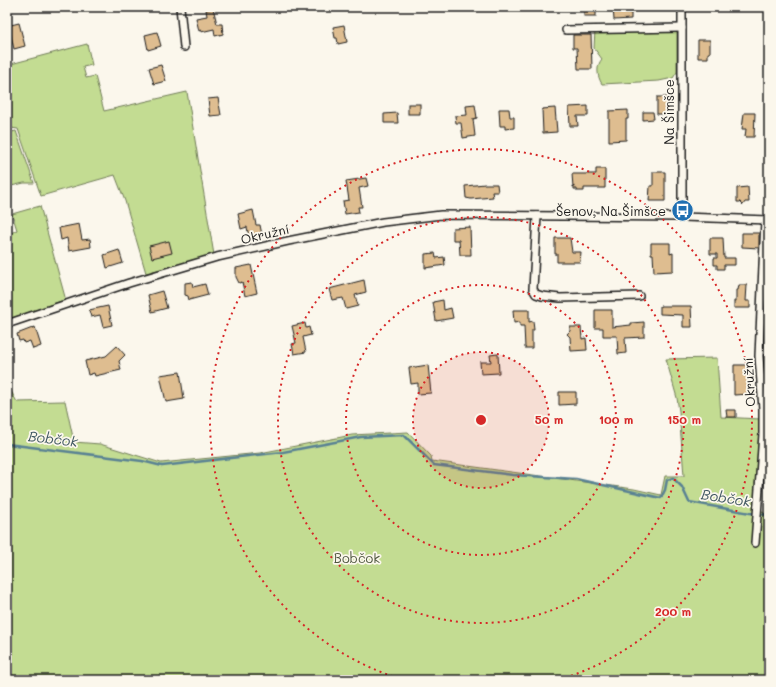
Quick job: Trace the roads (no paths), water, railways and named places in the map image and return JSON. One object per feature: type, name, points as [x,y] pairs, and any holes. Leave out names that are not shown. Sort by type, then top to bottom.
[{"type":"street","points":[[180,7],[184,47]]},
{"type":"street","name":"Na Šimšce","points":[[682,7],[682,217]]},
{"type":"street","points":[[566,30],[682,28]]},
{"type":"street","name":"Okružní","points":[[7,324],[129,283],[209,260],[383,222],[441,215],[682,217],[767,220],[759,356],[763,409],[763,434],[755,543]]},
{"type":"street","points":[[538,216],[533,289],[536,294],[560,298],[639,296]]},
{"type":"waterway","name":"Bobčok","points":[[7,444],[142,461],[162,466],[283,452],[361,437],[404,435],[434,465],[513,475],[576,479],[661,498],[665,490],[667,480],[673,478],[682,487],[689,502],[769,515]]},
{"type":"place","name":"Šenov, Na Šimšce","points":[[682,211]]}]
